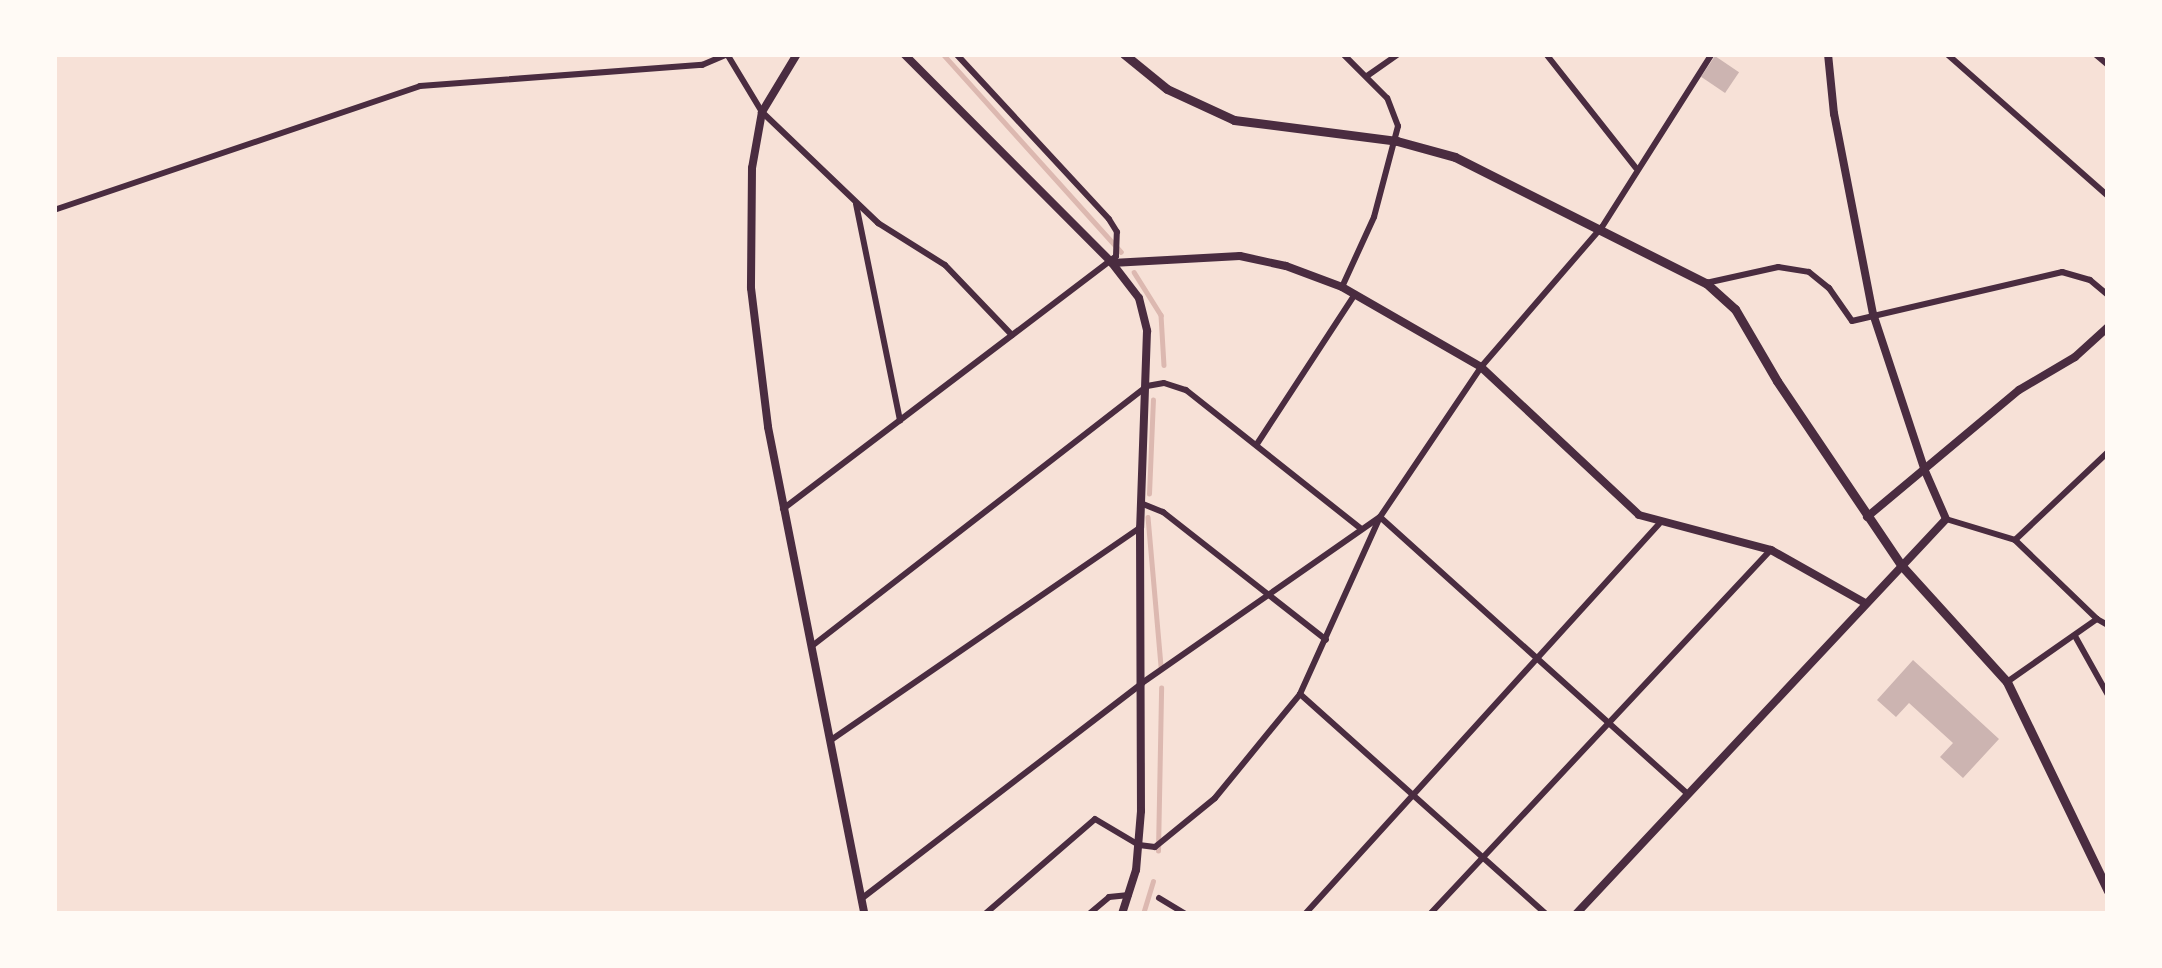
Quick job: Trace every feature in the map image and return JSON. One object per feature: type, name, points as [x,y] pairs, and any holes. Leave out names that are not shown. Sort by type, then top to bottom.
[{"type":"main road","points":[[1124,54],[1167,89],[1234,120],[1397,141],[1469,163],[1706,283],[1735,309],[1901,565],[2007,682],[2108,891]]},
{"type":"street","points":[[54,210],[420,86],[702,65],[727,54],[762,112],[878,223],[945,265],[1013,335]]},
{"type":"street","points":[[797,54],[762,112],[752,168],[751,288],[783,509],[864,914]]},
{"type":"street","points":[[904,54],[1112,263],[1144,313],[1147,386],[1140,528],[1139,845],[1122,914]]},
{"type":"street","points":[[956,54],[1109,219],[1118,240],[1112,263]]},
{"type":"street","points":[[1342,287],[1374,217],[1397,141],[1393,107],[1343,54]]},
{"type":"street","points":[[1366,76],[1399,54]]},
{"type":"street","points":[[1546,54],[1636,168]]},
{"type":"street","points":[[985,914],[1095,819],[1139,845],[1162,844],[1215,798],[1300,694],[1381,517],[1481,368],[1602,227],[1712,54]]},
{"type":"street","points":[[1828,54],[1834,114],[1874,314],[1925,471],[1946,519],[2015,540],[2097,620],[2108,625]]},
{"type":"street","points":[[1947,54],[2108,196]]},
{"type":"street","points":[[2096,54],[2108,65]]},
{"type":"street","points":[[855,201],[900,421]]},
{"type":"street","points":[[783,509],[1112,263],[1240,256],[1286,266],[1342,287],[1481,368],[1631,508],[1659,524],[1771,550],[1864,602]]},
{"type":"street","points":[[1706,283],[1778,267],[1809,272],[1829,288],[1852,321],[2062,272],[2090,280],[2108,295]]},
{"type":"street","points":[[1257,443],[1355,294]]},
{"type":"street","points":[[1867,518],[2019,390],[2075,357],[2108,327]]},
{"type":"street","points":[[809,648],[1147,386],[1164,383],[1186,390],[1360,528]]},
{"type":"street","points":[[2015,540],[2108,452]]},
{"type":"street","points":[[1143,504],[1162,512],[1326,640]]},
{"type":"street","points":[[859,901],[1142,682],[1381,517]]},
{"type":"street","points":[[1381,517],[1687,793]]},
{"type":"street","points":[[1576,914],[1946,519]]},
{"type":"street","points":[[1305,914],[1659,524]]},
{"type":"street","points":[[828,742],[1140,528]]},
{"type":"street","points":[[1430,914],[1771,550]]},
{"type":"street","points":[[2007,682],[2097,620]]},
{"type":"street","points":[[2075,636],[2108,695]]},
{"type":"street","points":[[1300,694],[1546,914]]},
{"type":"street","points":[[1089,914],[1109,897],[1129,895]]},
{"type":"street","points":[[1159,898],[1186,914]]},
{"type":"building","points":[[1715,56],[1739,72],[1725,93],[1701,77]]},
{"type":"building","points":[[1913,660],[1999,739],[1963,778],[1940,757],[1953,743],[1909,703],[1896,717],[1877,700]]},
{"type":"waterway","points":[[943,54],[1121,252]]},
{"type":"waterway","points":[[1134,272],[1161,315],[1164,365]]},
{"type":"waterway","points":[[1149,494],[1153,400]]},
{"type":"waterway","points":[[1148,517],[1161,666]]},
{"type":"waterway","points":[[1158,851],[1161,688]]},
{"type":"waterway","points":[[1143,914],[1153,881]]}]
